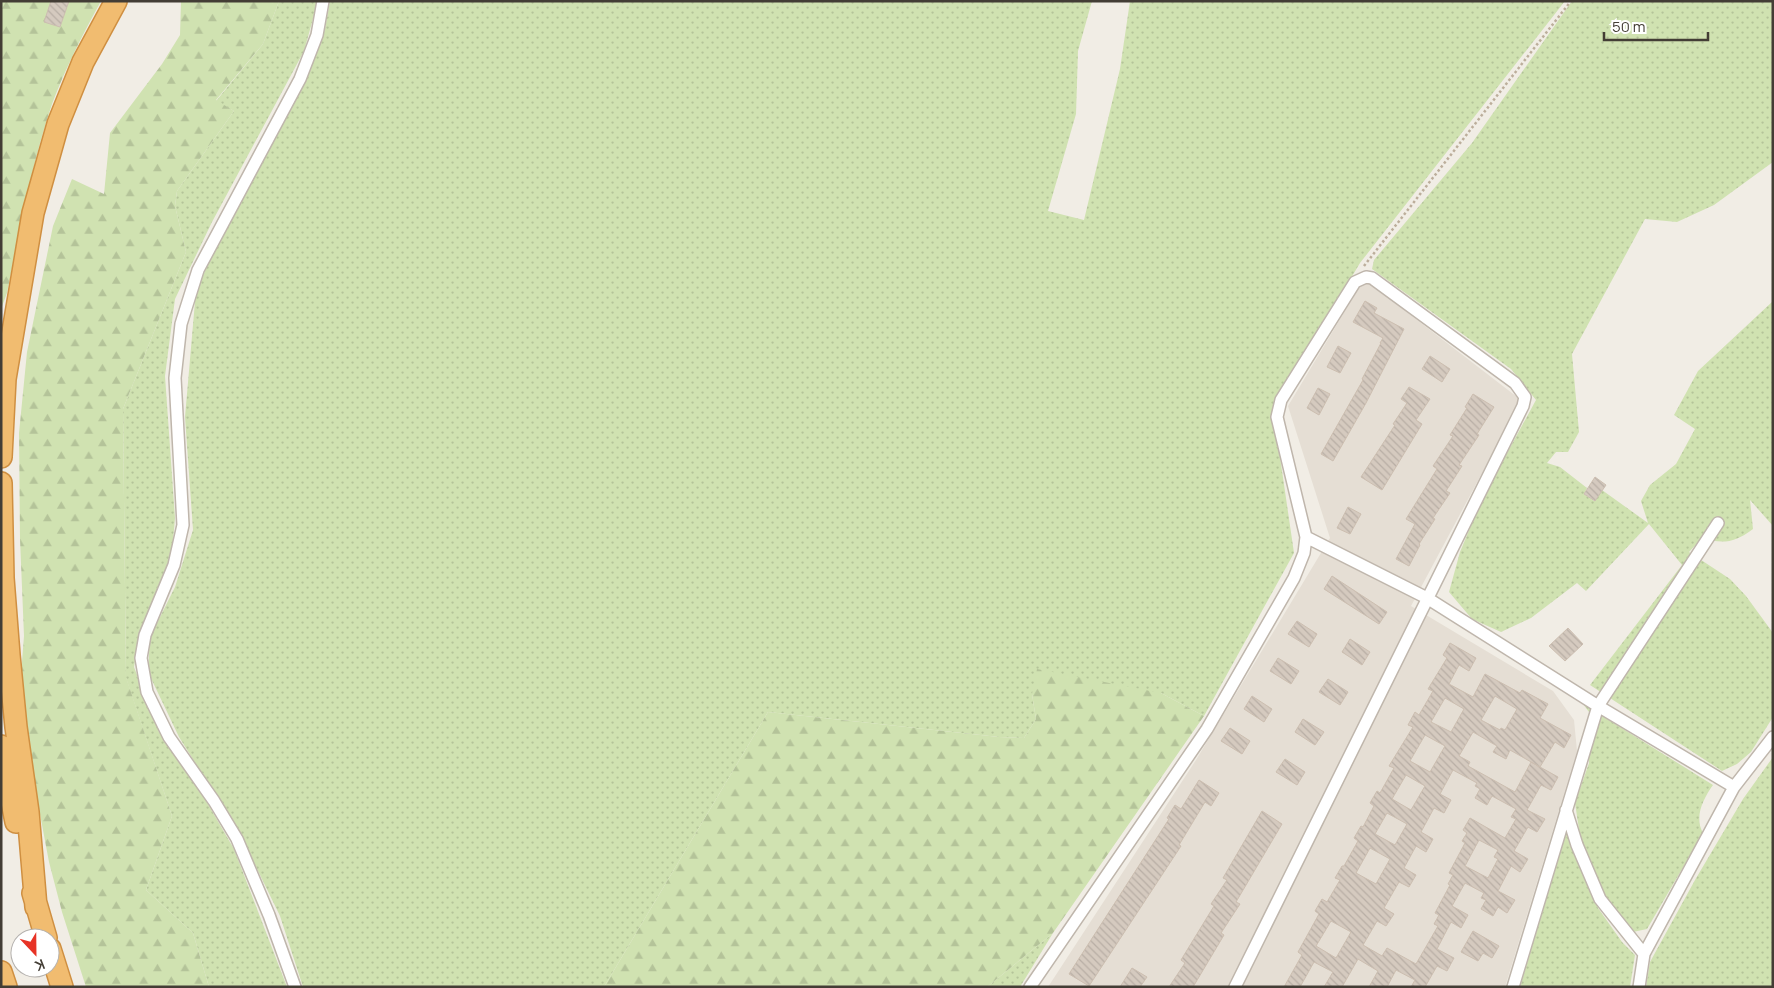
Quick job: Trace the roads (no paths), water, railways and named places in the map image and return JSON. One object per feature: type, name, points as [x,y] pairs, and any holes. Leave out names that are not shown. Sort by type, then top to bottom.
[{"type":"highway","points":[[1,457],[6,371],[33,214],[58,124],[84,62],[116,1]]},
{"type":"highway","points":[[1,482],[3,578],[9,655],[16,727],[28,812],[36,907]]},
{"type":"highway","points":[[1,746],[16,820],[36,907],[43,928]]},
{"type":"highway","points":[[1,972],[6,987]]},
{"type":"street","points":[[295,987],[269,915],[237,839],[214,801],[169,737],[147,692],[141,658],[144,635],[174,565],[183,525],[175,378],[181,324],[198,270],[300,78],[317,35],[323,1]]},
{"type":"street","points":[[1030,987],[1207,728],[1294,578],[1304,553],[1306,537],[1277,417],[1278,408],[1355,282],[1366,277],[1372,278],[1515,383],[1526,397],[1519,415],[1235,987]]},
{"type":"street","points":[[1513,987],[1598,706],[1718,523]]},
{"type":"street","points":[[1306,537],[1428,598],[1598,706],[1734,787]]},
{"type":"street","points":[[1639,987],[1644,954],[1734,787],[1773,737]]},
{"type":"street","points":[[1566,810],[1577,845],[1600,899],[1644,954]]}]
